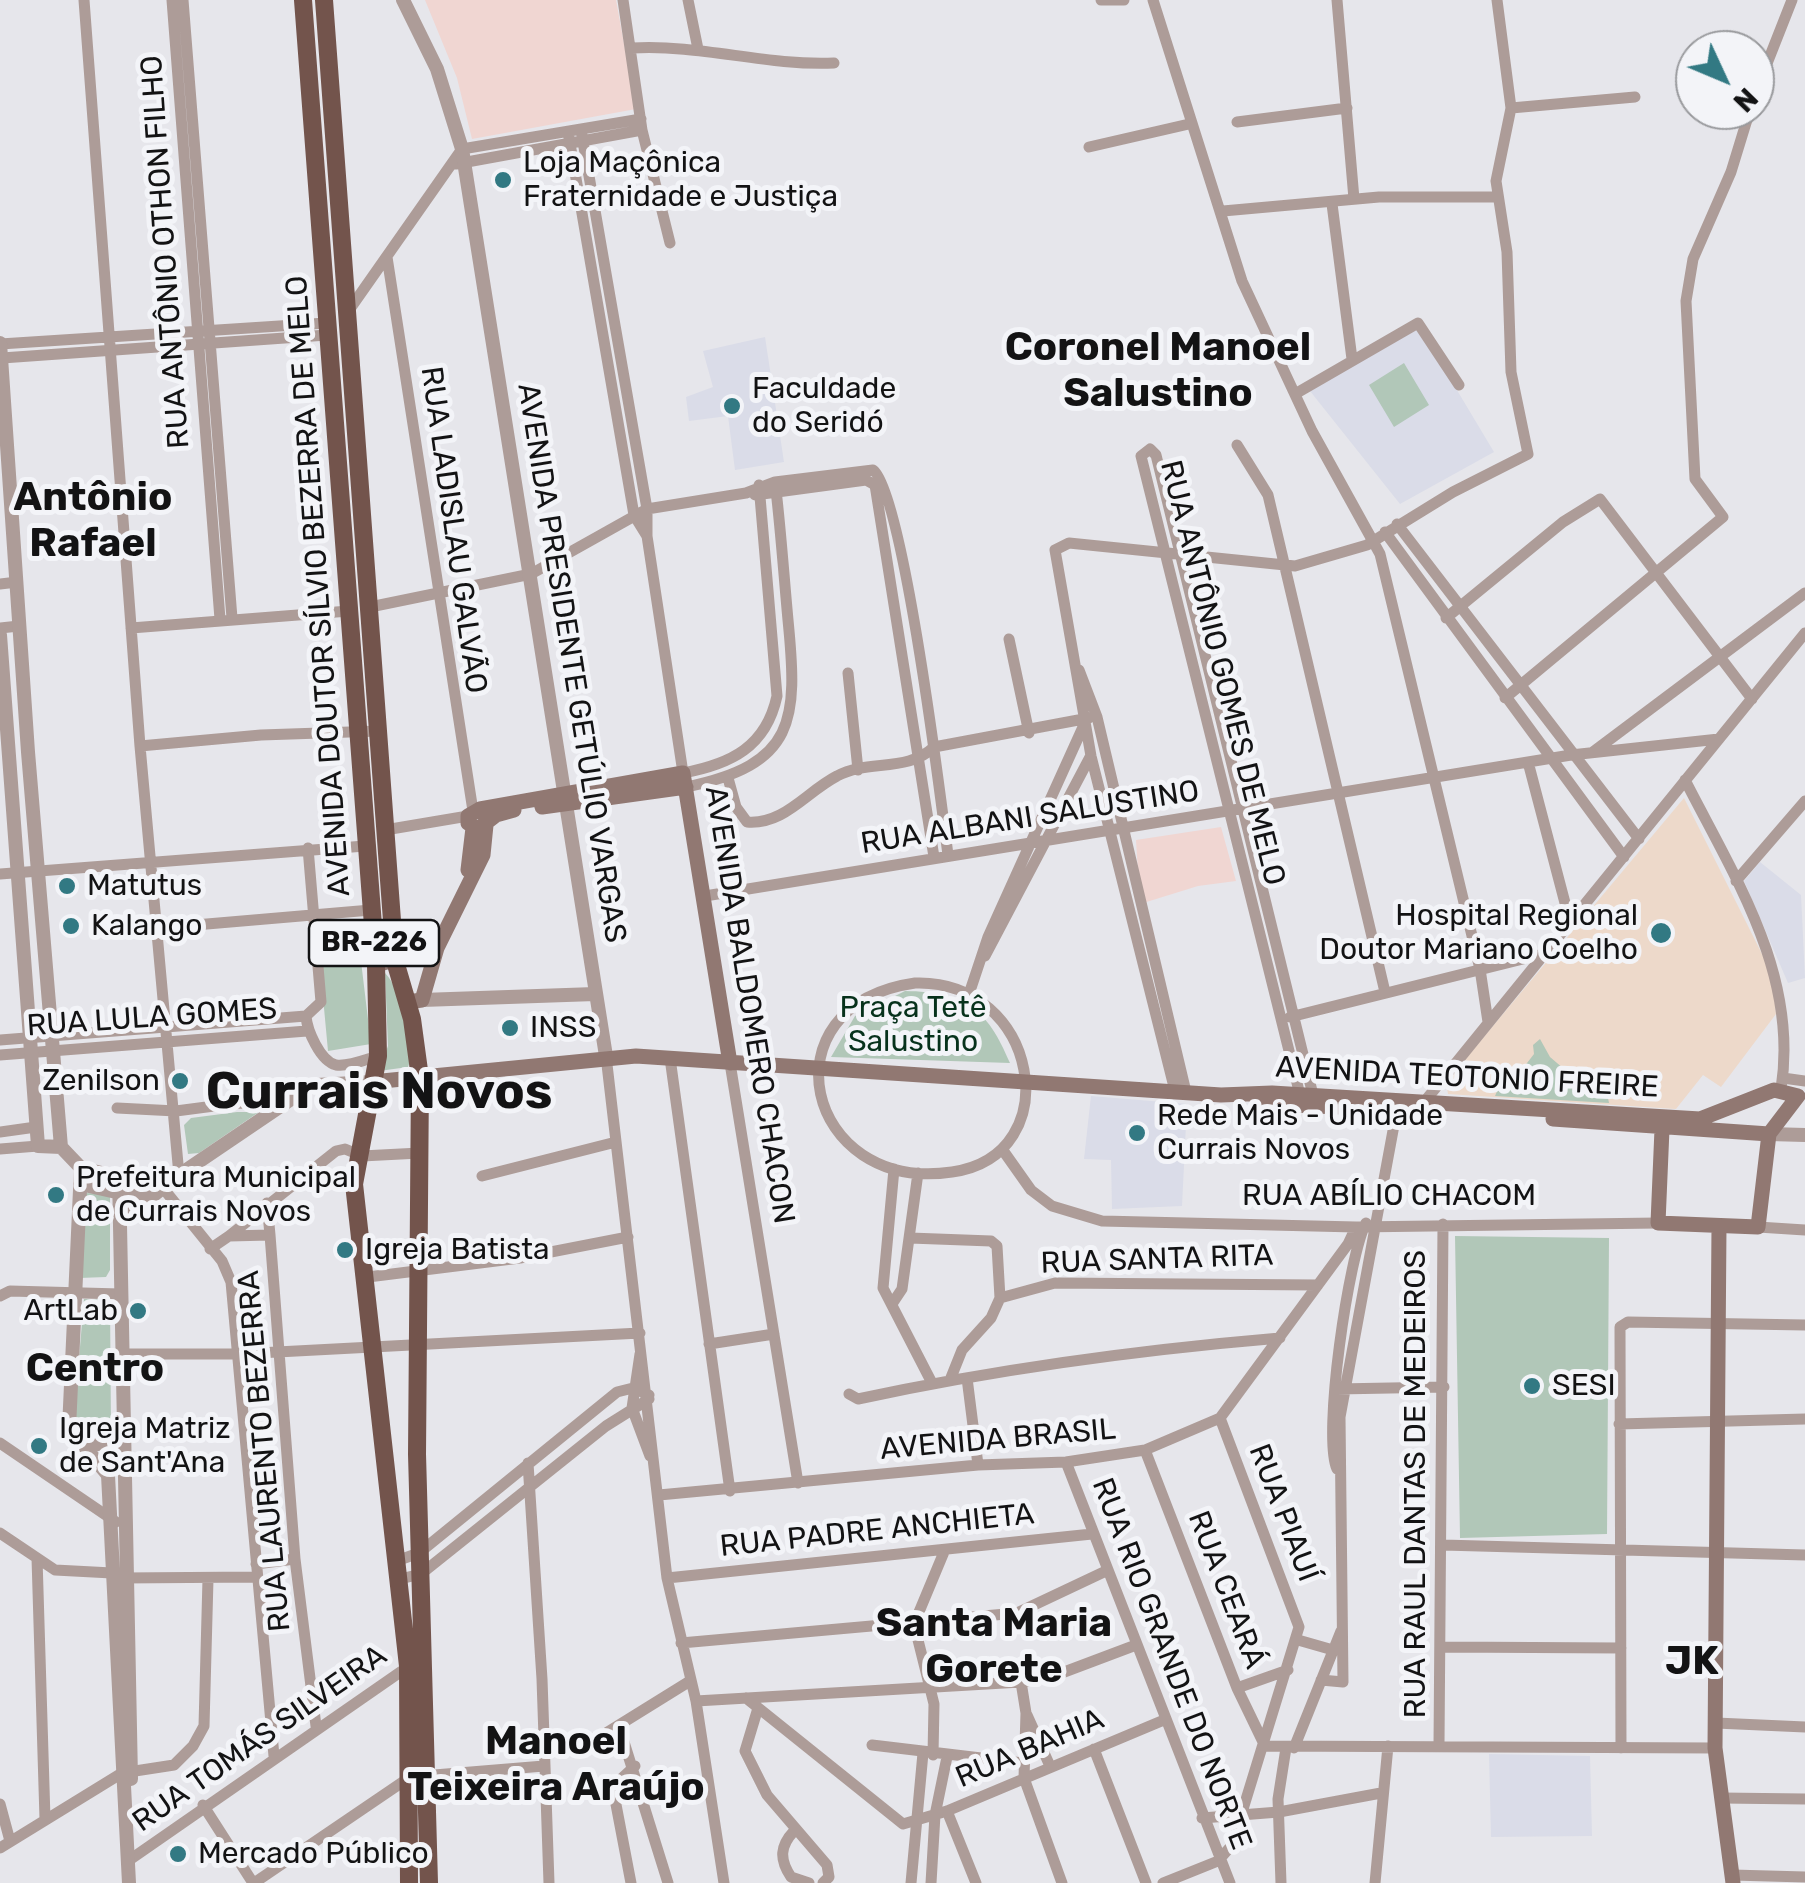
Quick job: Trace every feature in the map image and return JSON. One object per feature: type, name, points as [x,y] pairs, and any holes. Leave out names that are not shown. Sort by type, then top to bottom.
[{"type":"highway","name":"AVENIDA DOUTOR SÍLVIO BEZERRA DE MELO","points":[[303,0],[376,965],[378,1056],[354,1184],[368,1276],[399,1569],[416,1665]]},
{"type":"highway","name":"AVENIDA DOUTOR SÍLVIO BEZERRA DE MELO","points":[[324,0],[396,961],[415,1001],[420,1078],[418,1777],[409,1883]]},
{"type":"highway","points":[[388,1459],[417,1454]]},
{"type":"highway","name":"AVENIDA DOUTOR SÍLVIO BEZERRA DE MELO","points":[[418,1777],[428,1883]]},
{"type":"main road","points":[[415,1001],[463,888],[478,818],[684,780]]},
{"type":"main road","name":"AVENIDA BALDOMERO CHACON","points":[[684,780],[730,1062]]},
{"type":"main road","points":[[376,965],[437,948]]},
{"type":"main road","points":[[372,1082],[606,1056],[1026,1079],[1252,1096]]},
{"type":"main road","points":[[1758,1227],[1769,1134],[1803,1096],[1782,1084]]},
{"type":"main road","name":"AVENIDA TEOTONIO FREIRE","points":[[1252,1096],[1271,1104],[1662,1122],[1700,1118],[1782,1084]]},
{"type":"main road","name":"AVENIDA TEOTONIO FREIRE","points":[[1252,1096],[1425,1100],[1769,1134]]},
{"type":"main road","points":[[1658,1223],[1662,1122]]},
{"type":"main road","name":"RUA ABÍLIO CHACOM","points":[[1658,1223],[1758,1227]]},
{"type":"main road","points":[[1719,1226],[1716,1748],[1732,1879]]},
{"type":"street","points":[[84,0],[140,746],[160,928],[180,1175]]},
{"type":"street","name":"RUA ANTÔNIO OTHON FILHO","points":[[172,0],[180,9],[226,619]]},
{"type":"street","name":"AVENIDA PRESIDENTE GETÚLIO VARGAS","points":[[403,0],[437,70],[463,155],[606,1056],[649,1397],[652,1460],[667,1578],[696,1702],[724,1883]]},
{"type":"street","points":[[623,0],[642,124],[670,243]]},
{"type":"street","points":[[688,0],[698,49]]},
{"type":"street","points":[[1102,0],[1124,0]]},
{"type":"street","points":[[1153,0],[1189,124],[1223,211],[1242,281],[1295,394],[1379,536],[1446,618],[1624,857]]},
{"type":"street","points":[[1337,0],[1354,198]]},
{"type":"street","points":[[1181,1092],[1116,829],[1091,756],[1089,720],[1055,554],[1063,544],[1286,567],[1332,557],[1379,536],[1528,454],[1511,372],[1506,252],[1498,197],[1496,164],[1512,108],[1498,0]]},
{"type":"street","points":[[1775,43],[1792,0]]},
{"type":"street","points":[[632,48],[698,49],[773,64],[834,63]]},
{"type":"street","points":[[1512,108],[1634,97]]},
{"type":"street","points":[[1237,122],[1348,108]]},
{"type":"street","points":[[347,313],[448,167],[463,155],[642,124]]},
{"type":"street","points":[[1089,147],[1189,124]]},
{"type":"street","points":[[1505,698],[1723,518],[1695,479],[1686,301],[1693,259],[1731,172],[1744,130]]},
{"type":"street","name":"AVENIDA BALDOMERO CHACON","points":[[575,136],[647,510],[646,536],[684,780]]},
{"type":"street","name":"AVENIDA BALDOMERO CHACON","points":[[575,136],[634,515],[646,536]]},
{"type":"street","points":[[1223,211],[1332,204],[1354,198],[1498,197]]},
{"type":"street","points":[[1332,204],[1352,359]]},
{"type":"street","name":"RUA LADISLAU GALVÃO","points":[[387,257],[438,594],[478,818]]},
{"type":"street","points":[[1295,394],[1418,323],[1459,385]]},
{"type":"street","points":[[61,1147],[17,582],[6,536],[1,348],[327,330]]},
{"type":"street","points":[[1237,446],[1264,487],[1286,567],[1336,795],[1385,992]]},
{"type":"street","name":"RUA ANTÔNIO GOMES DE MELO","points":[[1192,630],[1166,555],[1142,456],[1150,450],[1156,454],[1181,556],[1229,812],[1275,939],[1294,1016],[1306,1095]]},
{"type":"street","points":[[370,607],[531,574],[647,510],[760,490],[870,480],[888,523],[948,855]]},
{"type":"street","points":[[684,780],[728,778],[757,762],[776,744],[792,702],[776,488]]},
{"type":"street","points":[[684,780],[738,756],[759,740],[772,720],[777,696],[760,490]]},
{"type":"street","points":[[1446,618],[1574,514],[1600,499],[1752,698]]},
{"type":"street","points":[[888,523],[927,753],[934,857]]},
{"type":"street","points":[[1398,524],[1639,839]]},
{"type":"street","points":[[1379,536],[1480,969],[1488,1022]]},
{"type":"street","points":[[0,584],[17,582]]},
{"type":"street","points":[[1593,752],[1805,593]]},
{"type":"street","points":[[131,628],[349,611]]},
{"type":"street","points":[[20,626],[0,632],[38,1146]]},
{"type":"street","points":[[1425,1100],[1805,633]]},
{"type":"street","points":[[1008,639],[1029,733]]},
{"type":"street","points":[[1792,650],[1805,660]]},
{"type":"street","points":[[848,673],[858,770]]},
{"type":"street","name":"RUA ANTÔNIO GOMES DE MELO","points":[[1206,689],[1228,748],[1244,810],[1262,942],[1281,1020],[1306,1095]]},
{"type":"street","points":[[5,709],[25,707]]},
{"type":"street","points":[[728,778],[740,816],[753,823],[777,818],[836,776],[1089,720]]},
{"type":"street","points":[[1089,720],[1105,753],[1116,829]]},
{"type":"street","points":[[984,956],[1029,844],[1089,720]]},
{"type":"street","points":[[140,746],[379,731]]},
{"type":"street","name":"RUA ALBANI SALUSTINO","points":[[705,896],[1548,758],[1719,738]]},
{"type":"street","points":[[1215,752],[1228,748]]},
{"type":"street","points":[[9,756],[28,752]]},
{"type":"street","points":[[1091,756],[1105,753]]},
{"type":"street","points":[[970,992],[984,956],[1091,756]]},
{"type":"street","points":[[1528,762],[1570,922]]},
{"type":"street","points":[[10,775],[29,773]]},
{"type":"street","points":[[1685,780],[1736,881],[1781,991],[1782,1084],[1805,1080]]},
{"type":"street","points":[[1736,881],[1805,801]]},
{"type":"street","points":[[385,830],[478,818]]},
{"type":"street","points":[[14,823],[34,820]]},
{"type":"street","points":[[0,874],[365,846]]},
{"type":"street","points":[[54,1043],[306,1016],[322,1002],[308,848]]},
{"type":"street","points":[[160,928],[372,910]]},
{"type":"street","points":[[1262,942],[1275,939]]},
{"type":"street","points":[[1281,1020],[1544,954]]},
{"type":"street","points":[[915,983],[954,985],[970,992],[1014,1035],[1026,1079],[1024,1109],[1015,1134],[986,1162],[952,1172],[894,1169],[859,1152],[840,1134],[821,1102],[816,1066],[832,1032],[848,1012],[870,996],[915,983]]},
{"type":"street","points":[[415,1001],[596,994]]},
{"type":"street","points":[[306,1016],[308,1031],[330,1062],[340,1065],[378,1056]]},
{"type":"street","points":[[224,1024],[224,1038]]},
{"type":"street","name":"RUA LULA GOMES","points":[[0,1054],[54,1043],[168,1043],[308,1031]]},
{"type":"street","name":"RUA LULA GOMES","points":[[0,1040],[28,1046]]},
{"type":"street","points":[[670,1058],[730,1491]]},
{"type":"street","name":"AVENIDA BALDOMERO CHACON","points":[[730,1062],[798,1483]]},
{"type":"street","points":[[122,1220],[279,1106],[316,1086],[372,1082]]},
{"type":"street","points":[[117,1108],[176,1111],[237,1103],[279,1106]]},
{"type":"street","points":[[1321,1680],[1342,1683],[1338,1389],[1367,1223],[1397,1110]]},
{"type":"street","points":[[0,1132],[60,1122]]},
{"type":"street","name":"AVENIDA TEOTONIO FREIRE","points":[[1769,1134],[1803,1138]]},
{"type":"street","points":[[482,1176],[616,1142]]},
{"type":"street","points":[[0,1149],[61,1147],[82,1168],[163,1188],[228,1270],[239,1354],[274,1756]]},
{"type":"street","points":[[228,1236],[328,1154],[345,1149],[362,1156],[420,1153]]},
{"type":"street","name":"RUA ABÍLIO CHACOM","points":[[1002,1149],[1031,1190],[1052,1206],[1102,1221],[1658,1223]]},
{"type":"street","points":[[82,1168],[69,1428],[106,1469],[123,1668],[129,1883]]},
{"type":"street","points":[[894,1169],[883,1288],[932,1383]]},
{"type":"street","points":[[892,1304],[902,1289],[918,1172]]},
{"type":"street","points":[[117,1576],[127,1529],[119,1175]]},
{"type":"street","points":[[80,1184],[148,1199]]},
{"type":"street","points":[[267,1203],[270,1234]]},
{"type":"street","points":[[1220,1418],[1367,1223]]},
{"type":"street","name":"RUA RAUL DANTAS DE MEDEIROS","points":[[1439,1745],[1443,1224]]},
{"type":"street","name":"RUA ABÍLIO CHACOM","points":[[1758,1227],[1805,1230]]},
{"type":"street","name":"RUA LAURENTO BEZERRA","points":[[210,1249],[228,1236],[270,1234],[296,1558],[316,1726]]},
{"type":"street","points":[[368,1276],[570,1250],[628,1238]]},
{"type":"street","points":[[910,1238],[994,1242],[1000,1298],[991,1318],[962,1350],[950,1380]]},
{"type":"street","name":"RUA SANTA RITA","points":[[1000,1298],[1055,1284],[1318,1284]]},
{"type":"street","points":[[0,1296],[10,1291],[120,1294]]},
{"type":"street","points":[[1621,1748],[1620,1424],[1624,1324],[1805,1325]]},
{"type":"street","points":[[709,1344],[774,1334]]},
{"type":"street","points":[[849,1394],[858,1399],[932,1383],[1148,1350],[1280,1338]]},
{"type":"street","points":[[122,1354],[239,1354],[420,1342],[641,1339]]},
{"type":"street","name":"AVENIDA PRESIDENTE GETÚLIO VARGAS","points":[[641,1339],[632,1408],[652,1460]]},
{"type":"street","points":[[967,1378],[978,1466]]},
{"type":"street","points":[[632,1388],[649,1397],[420,1574],[399,1569],[617,1392],[632,1388]]},
{"type":"street","points":[[1338,1389],[1444,1388]]},
{"type":"street","name":"AVENIDA BRASIL","points":[[659,1495],[978,1466],[1066,1462],[1145,1450],[1220,1418]]},
{"type":"street","name":"RUA PIAUÍ","points":[[1220,1418],[1298,1634]]},
{"type":"street","points":[[1620,1424],[1805,1418]]},
{"type":"street","points":[[79,1442],[100,1444],[124,1434]]},
{"type":"street","points":[[0,1442],[127,1529]]},
{"type":"street","name":"RUA CEARÁ","points":[[1145,1450],[1237,1688],[1264,1746]]},
{"type":"street","name":"RUA RIO GRANDE DO NORTE","points":[[1066,1462],[1218,1861],[1230,1883]]},
{"type":"street","points":[[528,1463],[549,1883]]},
{"type":"street","points":[[0,1533],[62,1572],[208,1579],[256,1571],[296,1558]]},
{"type":"street","name":"RUA PADRE ANCHIETA","points":[[667,1578],[1092,1534]]},
{"type":"street","points":[[1443,1545],[1805,1555]]},
{"type":"street","points":[[930,1883],[941,1813],[934,1755],[936,1718],[914,1624],[944,1552]]},
{"type":"street","points":[[38,1558],[44,1819]]},
{"type":"street","points":[[681,1643],[1016,1612],[1106,1571]]},
{"type":"street","points":[[0,1804],[5,1844],[127,1772],[174,1765],[200,1736],[208,1579]]},
{"type":"street","points":[[1281,1883],[1279,1812],[1290,1748],[1344,1623]]},
{"type":"street","points":[[1298,1634],[1333,1650]]},
{"type":"street","name":"RUA CEARÁ","points":[[1218,1861],[1232,1845],[1242,1817],[1298,1634]]},
{"type":"street","points":[[696,1702],[1021,1682],[1050,1676],[1136,1645]]},
{"type":"street","points":[[1442,1647],[1621,1648]]},
{"type":"street","name":"RUA TOMÁS SILVEIRA","points":[[128,1861],[316,1726],[416,1665]]},
{"type":"street","points":[[1237,1688],[1288,1670]]},
{"type":"street","points":[[203,1805],[253,1883],[418,1777],[544,1760],[619,1726],[690,1681]]},
{"type":"street","points":[[1021,1682],[1026,1712],[1024,1778],[1062,1883]]},
{"type":"street","points":[[746,1698],[884,1814],[902,1824],[914,1822]]},
{"type":"street","points":[[758,1708],[745,1751],[766,1795],[790,1816],[794,1832],[827,1865],[828,1877],[823,1883]]},
{"type":"street","points":[[1026,1712],[1050,1766]]},
{"type":"street","name":"RUA BAHIA","points":[[914,1822],[1164,1720]]},
{"type":"street","points":[[1716,1723],[1805,1726]]},
{"type":"street","points":[[619,1726],[635,1766],[668,1883]]},
{"type":"street","points":[[872,1745],[1023,1763]]},
{"type":"street","points":[[1264,1746],[1716,1748]]},
{"type":"street","points":[[1375,1883],[1388,1746]]},
{"type":"street","points":[[1094,1749],[1146,1883]]},
{"type":"street","points":[[912,1883],[914,1822],[934,1755]]},
{"type":"street","points":[[630,1883],[614,1794],[621,1779],[635,1766]]},
{"type":"street","points":[[1202,1818],[1279,1812],[1381,1792]]},
{"type":"street","points":[[1721,1798],[1805,1798]]},
{"type":"street","points":[[941,1813],[976,1883]]},
{"type":"street","points":[[794,1832],[782,1848],[787,1871],[809,1883]]},
{"type":"street","points":[[1163,1883],[1218,1861]]},
{"type":"street","points":[[1732,1879],[1805,1876]]},
{"type":"shaded area","points":[[425,0],[616,0],[636,109],[472,139],[457,78]]},
{"type":"shaded area","points":[[1415,320],[1494,452],[1400,504],[1306,386]]},
{"type":"shaded area","name":"Faculdade do Seridó","points":[[765,337],[784,462],[735,470],[728,416],[689,421],[686,397],[713,387],[703,351]]},
{"type":"shaded area","name":"Hospital Regional Doutor Mariano Coelho","points":[[1684,798],[1773,976],[1776,1014],[1721,1087],[1703,1075],[1676,1109],[1448,1094],[1446,1082]]},
{"type":"shaded area","points":[[1221,827],[1236,881],[1198,886],[1140,904],[1136,840]]},
{"type":"shaded area","points":[[1760,862],[1801,895],[1805,978],[1788,983],[1744,881]]},
{"type":"shaded area","name":"Rede Mais - Unidade Currais Novos","points":[[1091,1096],[1187,1104],[1182,1206],[1112,1209],[1111,1160],[1084,1159]]},
{"type":"shaded area","points":[[1489,1754],[1590,1756],[1592,1836],[1491,1837]]},
{"type":"green space","points":[[1404,363],[1429,405],[1394,427],[1369,385]]},
{"type":"green space","points":[[357,928],[371,1044],[328,1051],[317,933]]},
{"type":"green space","points":[[385,973],[397,991],[406,1018],[411,1058],[408,1067],[379,1071],[388,1046]]},
{"type":"green space","name":"Praça Tetê Salustino","points":[[905,991],[943,995],[971,1007],[992,1029],[1010,1063],[831,1057],[855,1016]]},
{"type":"green space","points":[[1540,1039],[1550,1057],[1585,1087],[1607,1093],[1609,1103],[1495,1096],[1499,1087],[1510,1085],[1534,1054],[1533,1045]]},
{"type":"green space","points":[[259,1112],[199,1153],[188,1154],[184,1125],[191,1118]]},
{"type":"green space","points":[[85,1193],[110,1194],[110,1270],[106,1277],[79,1278]]},
{"type":"green space","name":"SESI","points":[[1455,1236],[1609,1238],[1607,1534],[1460,1538]]},
{"type":"green space","points":[[84,1299],[110,1300],[111,1433],[73,1431]]},
{"type":"place","name":"Loja Maçônica Fraternidade e Justiça","points":[[503,180]]},
{"type":"place","name":"Faculdade do Seridó","points":[[732,406]]},
{"type":"place","name":"Matutus","points":[[67,886]]},
{"type":"place","name":"Kalango","points":[[71,926]]},
{"type":"place","name":"Hospital Regional Doutor Mariano Coelho","points":[[1661,933]]},
{"type":"place","name":"INSS","points":[[510,1028]]},
{"type":"place","name":"Zenilson","points":[[180,1081]]},
{"type":"place","name":"Rede Mais - Unidade Currais Novos","points":[[1137,1133]]},
{"type":"place","name":"Prefeitura Municipal de Currais Novos","points":[[56,1195]]},
{"type":"place","name":"Igreja Batista","points":[[345,1250]]},
{"type":"place","name":"ArtLab","points":[[138,1311]]},
{"type":"place","name":"SESI","points":[[1532,1386]]},
{"type":"place","name":"Igreja Matriz de Sant'Ana","points":[[39,1446]]},
{"type":"place","name":"Mercado Público","points":[[178,1854]]},
{"type":"district","name":"Coronel Manoel Salustino","points":[[1158,371]]},
{"type":"district","name":"Antônio Rafael","points":[[93,521]]},
{"type":"district","name":"Currais Novos","points":[[379,1094]]},
{"type":"district","name":"Centro","points":[[95,1369]]},
{"type":"district","name":"Santa Maria Gorete","points":[[994,1647]]},
{"type":"district","name":"JK","points":[[1692,1662]]},
{"type":"district","name":"Manoel Teixeira Araújo","points":[[556,1765]]}]
